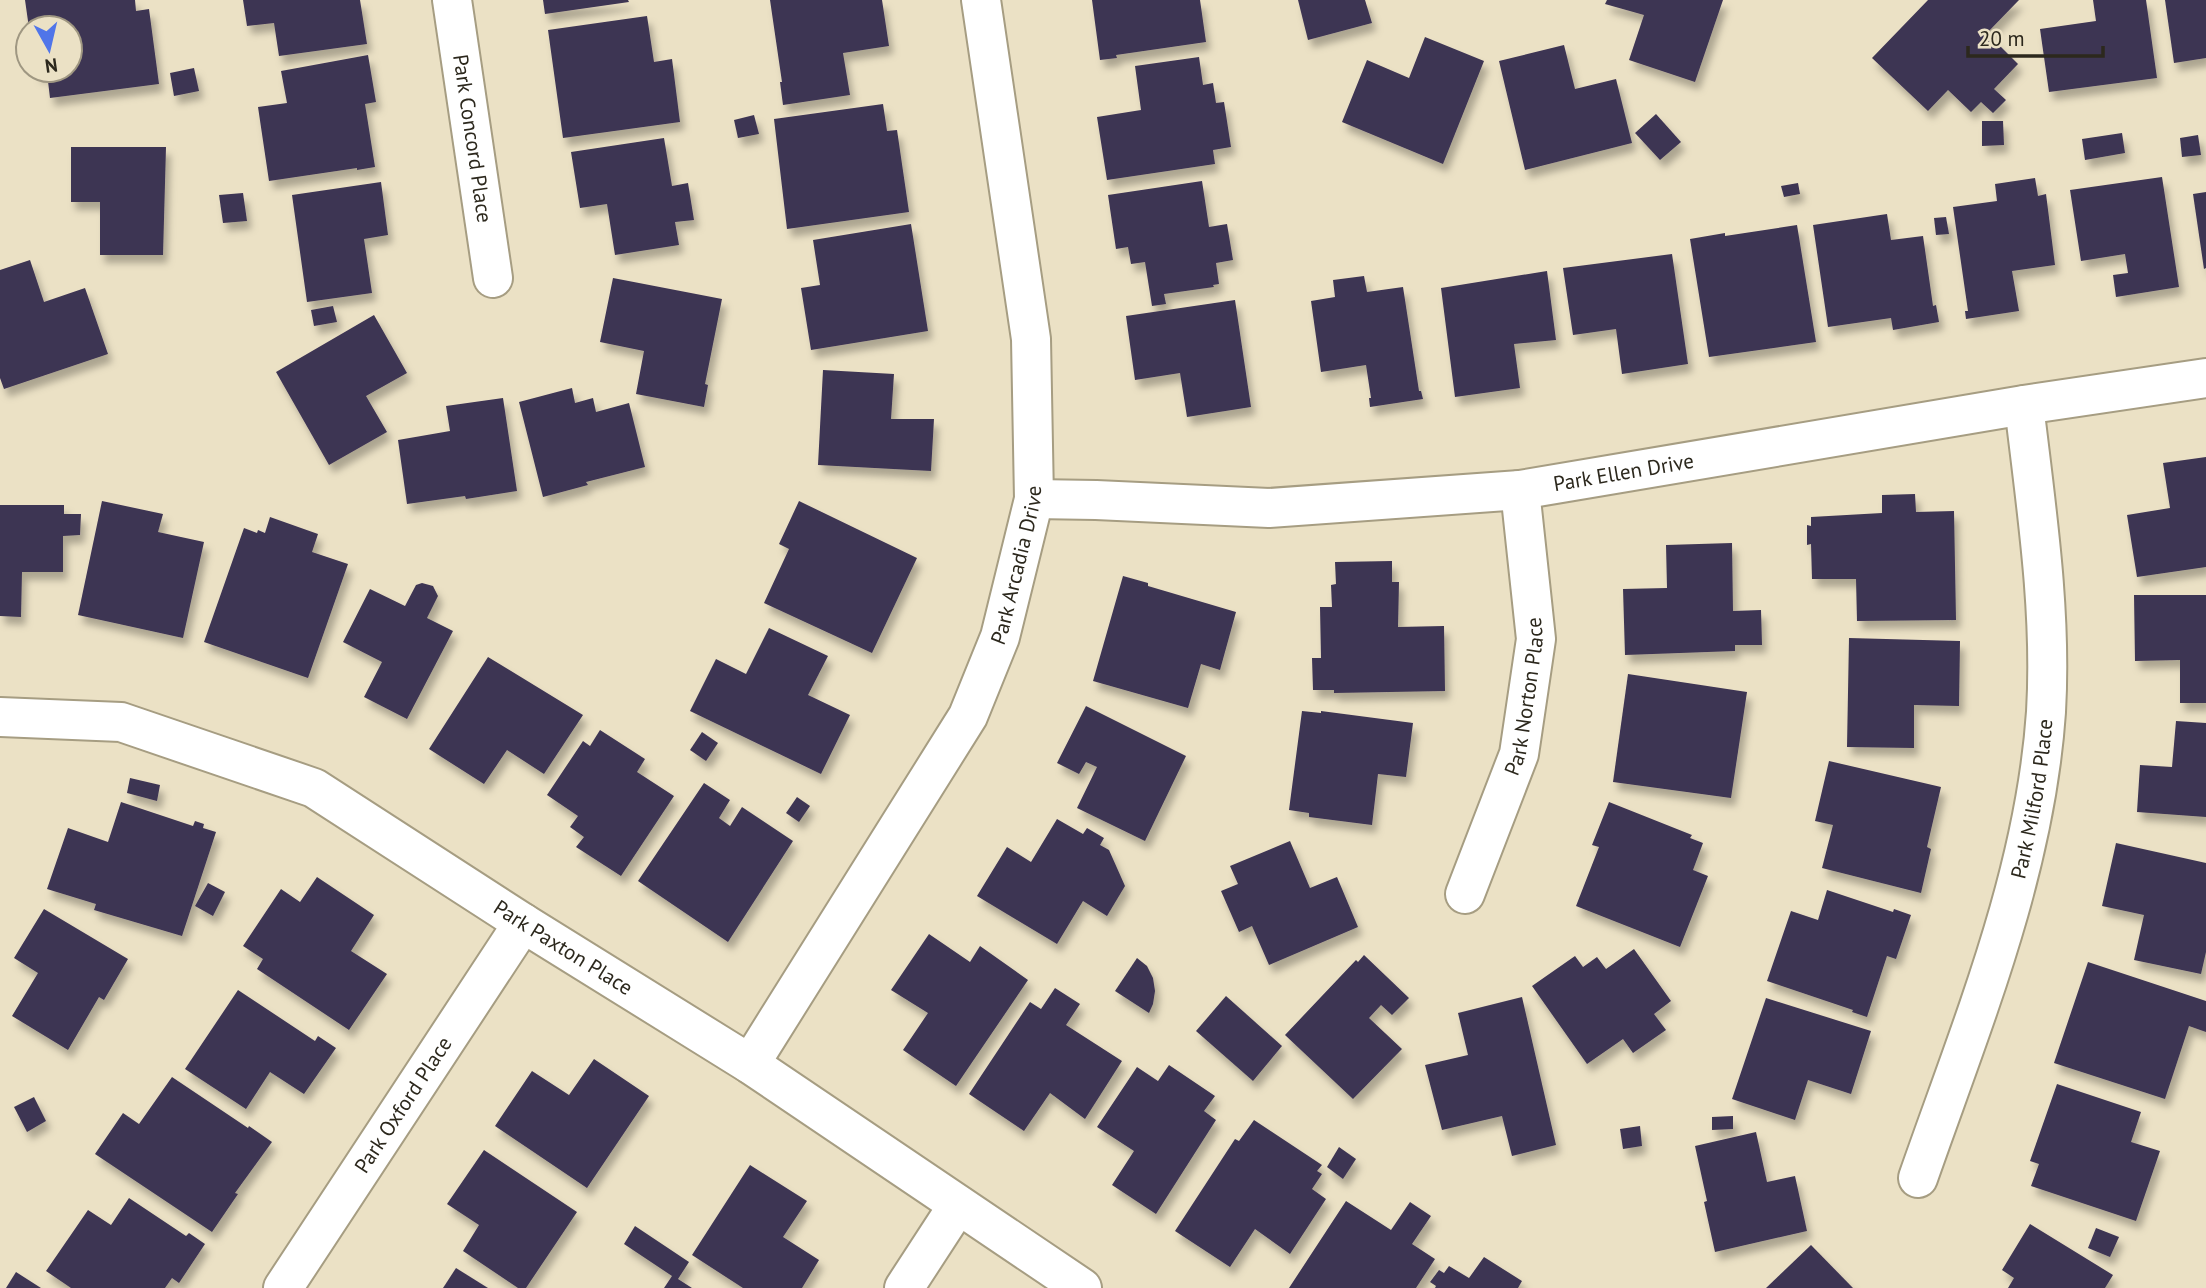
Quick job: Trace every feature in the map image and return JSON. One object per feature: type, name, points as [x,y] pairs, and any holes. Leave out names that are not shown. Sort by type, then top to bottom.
[{"type":"street","name":"Park Concord Place","points":[[452,0],[494,278]]},
{"type":"street","name":"Park Arcadia Drive","points":[[750,1064],[968,716],[1000,637],[1034,499],[1031,339],[981,0]]},
{"type":"street","name":"Park Ellen Drive","points":[[1034,499],[1269,508],[1520,491],[2024,405],[2206,378]]},
{"type":"street","name":"Park Milford Place","points":[[1918,1178],[2009,917],[2031,821],[2046,712],[2045,608],[2024,405]]},
{"type":"street","name":"Park Norton Place","points":[[1465,894],[1520,754],[1536,639],[1520,491]]},
{"type":"street","name":"Park Paxton Place","points":[[0,717],[121,722],[314,788],[523,923],[750,1064],[1082,1288]]},
{"type":"street","name":"Park Oxford Place","points":[[283,1288],[523,923]]},
{"type":"street","points":[[904,1288],[958,1205]]},
{"type":"building","points":[[25,0],[135,0],[136,11],[149,9],[159,84],[50,98],[48,84],[84,84],[84,14],[27,14]]},
{"type":"building","points":[[243,0],[360,0],[367,44],[279,56],[274,23],[247,26]]},
{"type":"building","points":[[543,0],[628,0],[629,2],[545,14]]},
{"type":"building","points":[[770,0],[882,0],[889,46],[843,53],[850,95],[783,105]]},
{"type":"building","points":[[1092,0],[1200,0],[1206,42],[1116,55],[1117,58],[1100,60]]},
{"type":"building","points":[[1298,0],[1365,0],[1372,23],[1308,40]]},
{"type":"building","points":[[1607,0],[1723,0],[1695,82],[1629,60],[1644,15],[1605,4]]},
{"type":"building","points":[[1928,0],[2019,0],[1987,33],[2018,64],[1994,89],[2006,100],[1993,113],[1981,102],[1971,112],[1948,90],[1928,111],[1872,58]]},
{"type":"building","points":[[2093,0],[2146,0],[2157,78],[2049,92],[2040,29],[2096,21]]},
{"type":"building","points":[[2165,0],[2206,0],[2206,58],[2174,63]]},
{"type":"building","points":[[647,16],[654,62],[672,59],[680,122],[563,138],[548,30]]},
{"type":"building","points":[[1425,37],[1484,61],[1443,164],[1342,122],[1367,60],[1409,78]]},
{"type":"building","points":[[1564,45],[1575,89],[1616,79],[1632,143],[1525,170],[1499,61]]},
{"type":"building","points":[[368,55],[376,102],[365,104],[375,167],[269,181],[258,107],[287,103],[281,71]]},
{"type":"building","points":[[1199,57],[1203,85],[1213,83],[1216,103],[1224,102],[1231,147],[1213,150],[1215,164],[1107,180],[1097,117],[1141,110],[1135,66]]},
{"type":"building","points":[[194,68],[199,91],[174,96],[170,73]]},
{"type":"building","points":[[883,104],[887,131],[897,130],[909,212],[787,229],[774,119]]},
{"type":"building","points":[[1656,114],[1681,142],[1660,160],[1635,133]]},
{"type":"building","points":[[754,115],[759,134],[738,138],[734,120]]},
{"type":"building","points":[[1982,121],[2003,121],[2004,145],[1982,146]]},
{"type":"building","points":[[2122,133],[2125,153],[2085,160],[2082,139]]},
{"type":"building","points":[[2198,135],[2201,155],[2182,157],[2180,138]]},
{"type":"building","points":[[664,138],[672,186],[688,183],[694,220],[675,222],[679,245],[615,255],[607,204],[580,208],[571,152]]},
{"type":"building","points":[[71,147],[166,147],[163,255],[100,255],[100,202],[71,202]]},
{"type":"building","points":[[2162,177],[2179,287],[2116,297],[2113,275],[2128,273],[2125,254],[2081,261],[2070,190]]},
{"type":"building","points":[[2035,178],[2038,196],[2046,194],[2055,265],[2012,271],[2019,311],[1966,319],[1965,311],[1968,311],[1953,207],[1997,201],[1995,184]]},
{"type":"building","points":[[1202,181],[1209,227],[1227,224],[1233,260],[1216,263],[1219,284],[1213,285],[1214,287],[1164,294],[1166,304],[1152,306],[1145,262],[1131,264],[1128,247],[1116,249],[1108,195]]},
{"type":"building","points":[[381,182],[388,235],[364,239],[372,293],[307,302],[292,195]]},
{"type":"building","points":[[1798,183],[1800,194],[1784,197],[1781,186]]},
{"type":"building","points":[[2206,192],[2206,268],[2204,269],[2193,194]]},
{"type":"building","points":[[243,193],[247,221],[223,223],[219,195]]},
{"type":"building","points":[[1887,214],[1891,240],[1923,236],[1933,306],[1936,305],[1939,322],[1893,330],[1891,318],[1828,327],[1813,225]]},
{"type":"building","points":[[1946,217],[1949,234],[1936,235],[1934,218]]},
{"type":"building","points":[[911,224],[928,331],[811,350],[801,288],[820,285],[813,240]]},
{"type":"building","points":[[1797,225],[1816,342],[1709,357],[1690,239]]},
{"type":"building","points":[[1672,254],[1688,364],[1622,374],[1616,329],[1573,335],[1563,268]]},
{"type":"building","points":[[30,260],[44,302],[85,288],[108,354],[4,389],[0,378],[0,270]]},
{"type":"building","points":[[1547,271],[1556,340],[1514,344],[1520,388],[1455,397],[1441,288]]},
{"type":"building","points":[[1364,276],[1367,292],[1403,287],[1419,391],[1423,399],[1370,407],[1366,365],[1321,372],[1311,301],[1335,297],[1333,280]]},
{"type":"building","points":[[613,278],[722,299],[705,384],[708,385],[704,407],[636,394],[644,351],[600,342]]},
{"type":"building","points":[[1235,300],[1251,407],[1187,417],[1180,373],[1135,380],[1126,316]]},
{"type":"building","points":[[333,306],[337,322],[314,326],[311,310]]},
{"type":"building","points":[[374,315],[407,373],[366,396],[387,432],[329,465],[276,372]]},
{"type":"building","points":[[823,370],[894,374],[891,419],[934,419],[931,471],[818,465]]},
{"type":"building","points":[[572,388],[575,403],[593,398],[596,412],[629,403],[645,467],[586,482],[588,485],[543,497],[519,402]]},
{"type":"building","points":[[503,398],[517,491],[407,504],[398,440],[450,431],[446,406]]},
{"type":"building","points":[[2206,457],[2206,567],[2137,577],[2127,515],[2170,508],[2163,463]]},
{"type":"building","points":[[1915,494],[1916,512],[1954,511],[1956,620],[1857,621],[1856,579],[1812,579],[1811,544],[1807,545],[1807,525],[1811,526],[1811,517],[1882,513],[1882,495]]},
{"type":"building","points":[[102,501],[163,514],[158,532],[204,542],[183,638],[78,615]]},
{"type":"building","points":[[799,501],[917,558],[872,653],[764,603],[789,549],[779,544]]},
{"type":"building","points":[[0,505],[64,505],[64,514],[81,514],[80,535],[63,536],[63,572],[22,572],[21,617],[0,616]]},
{"type":"building","points":[[270,517],[318,534],[312,552],[348,564],[308,678],[204,642],[244,528],[265,533]]},
{"type":"building","points":[[1732,543],[1733,611],[1761,610],[1762,645],[1735,645],[1735,651],[1625,655],[1623,589],[1667,588],[1666,545]]},
{"type":"building","points":[[1392,561],[1392,582],[1399,582],[1398,627],[1444,626],[1445,691],[1334,693],[1334,690],[1313,690],[1312,658],[1321,658],[1320,607],[1332,607],[1331,585],[1336,584],[1335,562]]},
{"type":"building","points":[[1123,576],[1236,612],[1220,670],[1201,664],[1188,708],[1093,681]]},
{"type":"building","points":[[422,583],[433,586],[438,596],[427,618],[453,631],[407,719],[364,697],[382,662],[343,642],[370,589],[405,606],[416,585]]},
{"type":"building","points":[[2134,595],[2206,595],[2206,703],[2180,703],[2180,660],[2135,661]]},
{"type":"building","points":[[769,628],[828,656],[808,695],[850,715],[821,774],[690,711],[716,659],[746,674]]},
{"type":"building","points":[[1849,638],[1960,641],[1959,706],[1914,705],[1914,748],[1847,747]]},
{"type":"building","points":[[488,657],[583,715],[544,774],[507,750],[484,784],[429,749]]},
{"type":"building","points":[[1628,674],[1747,692],[1731,798],[1613,782]]},
{"type":"building","points":[[1086,706],[1186,756],[1145,841],[1077,808],[1097,767],[1086,762],[1079,774],[1057,763]]},
{"type":"building","points":[[1302,711],[1413,723],[1406,777],[1378,774],[1372,825],[1309,817],[1309,813],[1289,810]]},
{"type":"building","points":[[2176,721],[2206,723],[2206,817],[2137,812],[2140,765],[2172,767]]},
{"type":"building","points":[[600,730],[645,759],[637,772],[674,796],[621,876],[576,847],[584,837],[570,827],[578,816],[547,795],[583,741],[590,746]]},
{"type":"building","points":[[702,732],[718,743],[706,761],[690,750]]},
{"type":"building","points":[[1829,761],[1941,787],[1927,847],[1931,849],[1921,893],[1822,868],[1833,825],[1815,821]]},
{"type":"building","points":[[130,778],[160,785],[157,801],[127,793]]},
{"type":"building","points":[[704,783],[730,800],[719,818],[730,826],[742,807],[793,841],[728,942],[638,881]]},
{"type":"building","points":[[797,797],[810,806],[799,822],[786,813]]},
{"type":"building","points":[[121,802],[193,826],[195,821],[204,824],[203,828],[216,832],[182,936],[94,910],[96,904],[47,889],[68,828],[108,842]]},
{"type":"building","points":[[1609,802],[1692,835],[1690,838],[1703,843],[1693,870],[1708,876],[1680,947],[1576,906],[1599,847],[1592,845]]},
{"type":"building","points":[[1057,819],[1083,834],[1087,828],[1104,838],[1100,845],[1109,850],[1125,886],[1107,916],[1083,901],[1057,944],[977,896],[1007,847],[1031,862]]},
{"type":"building","points":[[1290,841],[1310,888],[1337,877],[1358,927],[1269,965],[1252,926],[1239,932],[1221,891],[1238,884],[1230,866]]},
{"type":"building","points":[[2116,843],[2206,863],[2206,952],[2201,974],[2134,960],[2144,915],[2102,906]]},
{"type":"building","points":[[317,877],[374,915],[351,951],[387,974],[349,1030],[257,969],[263,959],[243,946],[281,889],[300,902]]},
{"type":"building","points":[[208,883],[225,892],[213,916],[195,906]]},
{"type":"building","points":[[1827,890],[1893,912],[1894,909],[1911,915],[1896,959],[1887,956],[1867,1017],[1767,981],[1791,911],[1818,920]]},
{"type":"building","points":[[44,909],[128,959],[104,1000],[99,997],[68,1050],[12,1016],[38,973],[14,958]]},
{"type":"building","points":[[929,934],[970,962],[980,946],[1028,980],[956,1086],[903,1050],[928,1013],[891,990]]},
{"type":"building","points":[[1634,949],[1671,1001],[1654,1014],[1666,1030],[1633,1053],[1623,1039],[1587,1064],[1532,986],[1575,956],[1583,967],[1597,957],[1606,969]]},
{"type":"building","points":[[1364,955],[1409,998],[1392,1015],[1381,1005],[1369,1018],[1402,1049],[1353,1099],[1285,1035],[1356,960],[1358,962]]},
{"type":"building","points":[[1137,958],[1147,966],[1153,978],[1155,991],[1149,1013],[1115,991]]},
{"type":"building","points":[[2088,962],[2206,1001],[2206,1032],[2189,1026],[2165,1099],[2054,1063]]},
{"type":"building","points":[[1055,988],[1080,1004],[1066,1025],[1122,1061],[1085,1119],[1050,1093],[1024,1131],[969,1094],[1030,1002],[1041,1009]]},
{"type":"building","points":[[238,990],[315,1041],[318,1036],[336,1048],[304,1094],[270,1072],[246,1109],[185,1069]]},
{"type":"building","points":[[1226,996],[1282,1046],[1253,1081],[1196,1031]]},
{"type":"building","points":[[1522,997],[1556,1145],[1512,1156],[1502,1116],[1442,1130],[1425,1065],[1468,1055],[1458,1013]]},
{"type":"building","points":[[1766,998],[1871,1031],[1851,1094],[1808,1080],[1795,1120],[1732,1099]]},
{"type":"building","points":[[594,1059],[649,1096],[587,1188],[495,1126],[532,1071],[569,1095]]},
{"type":"building","points":[[1169,1065],[1215,1096],[1204,1111],[1216,1120],[1156,1214],[1112,1185],[1134,1151],[1097,1127],[1137,1067],[1158,1081]]},
{"type":"building","points":[[172,1077],[272,1142],[235,1193],[238,1194],[212,1232],[95,1154],[123,1113],[139,1124]]},
{"type":"building","points":[[2057,1084],[2141,1112],[2131,1142],[2160,1151],[2136,1221],[2031,1186],[2039,1164],[2030,1161]]},
{"type":"building","points":[[34,1097],[46,1121],[27,1132],[14,1107]]},
{"type":"building","points":[[1733,1116],[1733,1129],[1712,1130],[1712,1117]]},
{"type":"building","points":[[1254,1120],[1322,1165],[1317,1171],[1322,1174],[1312,1189],[1326,1199],[1290,1254],[1255,1229],[1230,1267],[1175,1231],[1235,1139],[1239,1141]]},
{"type":"building","points":[[1640,1126],[1642,1146],[1623,1149],[1620,1129]]},
{"type":"building","points":[[1756,1132],[1767,1182],[1795,1176],[1807,1231],[1715,1252],[1695,1146]]},
{"type":"building","points":[[1339,1147],[1356,1159],[1343,1179],[1327,1167]]},
{"type":"building","points":[[484,1150],[577,1212],[526,1288],[518,1288],[463,1251],[479,1225],[447,1204]]},
{"type":"building","points":[[750,1165],[807,1201],[783,1237],[819,1260],[802,1288],[743,1288],[692,1255]]},
{"type":"building","points":[[129,1198],[186,1236],[189,1233],[205,1244],[179,1283],[172,1278],[165,1288],[71,1288],[46,1271],[88,1210],[111,1225]]},
{"type":"building","points":[[1346,1201],[1391,1230],[1410,1202],[1431,1216],[1412,1244],[1435,1259],[1416,1288],[1289,1288]]},
{"type":"building","points":[[2030,1224],[2113,1275],[2105,1288],[2008,1288],[2014,1278],[2002,1270]]},
{"type":"building","points":[[635,1226],[689,1262],[678,1279],[692,1288],[664,1288],[672,1276],[624,1244]]},
{"type":"building","points":[[2096,1228],[2119,1237],[2110,1257],[2088,1248]]},
{"type":"building","points":[[1811,1245],[1853,1288],[1766,1288]]},
{"type":"building","points":[[1484,1257],[1522,1281],[1518,1288],[1435,1288],[1430,1282],[1439,1270],[1444,1273],[1449,1266],[1469,1278]]},
{"type":"building","points":[[456,1268],[488,1288],[443,1288]]},
{"type":"building","points":[[16,1272],[41,1288],[6,1288]]}]
